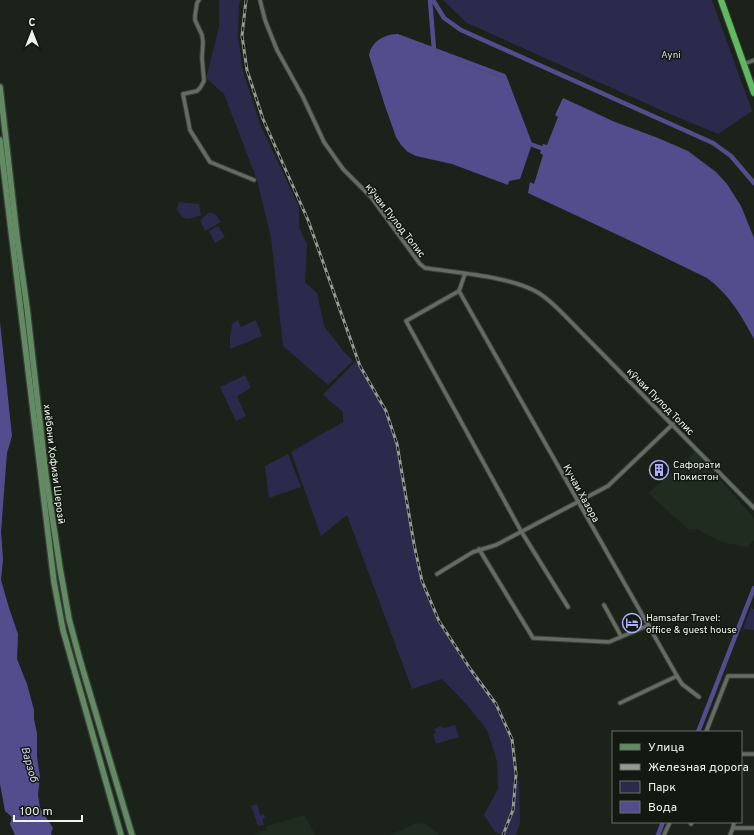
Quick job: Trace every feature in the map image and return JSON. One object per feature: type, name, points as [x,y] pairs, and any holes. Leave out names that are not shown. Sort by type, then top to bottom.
[{"type":"highway","points":[[721,0],[754,93]]},
{"type":"main road","name":"хиёбони Ҳофизи Шерозӣ","points":[[0,87],[17,237],[28,308],[46,476],[69,619],[132,835]]},
{"type":"main road","name":"хиёбони Ҳофизи Шерозӣ","points":[[0,140],[55,588],[63,630],[121,835]]},
{"type":"street","points":[[199,0],[197,3],[195,20],[202,35],[204,81],[197,91],[183,94],[190,130],[210,162],[254,180]]},
{"type":"street","name":"кӯчаи Пулод Толис","points":[[260,0],[265,20],[276,50],[303,97],[324,142],[343,169],[371,197],[420,264],[425,268],[505,281],[520,285],[543,296],[574,324],[754,508]]},
{"type":"street","points":[[744,64],[754,60]]},
{"type":"street","points":[[465,274],[459,291],[406,321],[522,531],[568,607]]},
{"type":"street","name":"Кучаи Хазора","points":[[459,291],[677,676],[682,684],[699,698]]},
{"type":"street","points":[[437,574],[469,554],[479,549],[496,545],[608,486],[673,424]]},
{"type":"street","points":[[479,549],[533,638],[609,642],[649,625]]},
{"type":"street","points":[[604,605],[621,636]]},
{"type":"street","points":[[620,703],[677,676]]},
{"type":"street","points":[[706,731],[728,676],[754,676]]},
{"type":"street","points":[[742,754],[754,754]]},
{"type":"street","points":[[664,835],[670,823]]},
{"type":"street","points":[[730,835],[734,823]]},
{"type":"street","points":[[733,828],[754,828]]},
{"type":"shaded area","points":[[695,452],[754,518],[754,540],[747,547],[721,542],[697,529],[689,530],[648,493]]},
{"type":"shaded area","points":[[305,815],[315,835],[252,835],[267,830],[266,826]]},
{"type":"shaded area","points":[[416,823],[426,824],[440,835],[390,835]]},
{"type":"green space","points":[[219,0],[241,0],[239,4],[238,37],[243,71],[260,124],[299,207],[299,227],[307,244],[305,282],[317,293],[324,326],[353,361],[328,385],[283,346],[271,238],[257,180],[224,94],[206,78],[219,27]]},
{"type":"green space","name":"Ayni","points":[[443,0],[712,0],[752,111],[718,134],[467,23]]},
{"type":"green space","points":[[179,202],[199,204],[201,215],[190,219],[184,218],[177,209]]},
{"type":"green space","points":[[210,212],[216,215],[221,222],[205,231],[200,220]]},
{"type":"green space","points":[[218,226],[225,237],[215,243],[209,231]]},
{"type":"green space","points":[[238,320],[241,327],[256,320],[262,336],[230,349],[232,324]]},
{"type":"green space","points":[[356,361],[386,412],[396,445],[421,581],[438,622],[495,704],[511,739],[514,775],[512,810],[502,835],[495,832],[484,815],[498,789],[497,761],[487,730],[466,704],[442,679],[412,689],[347,515],[321,536],[291,452],[343,422],[343,412],[323,395]]},
{"type":"green space","points":[[245,375],[251,388],[237,396],[246,416],[236,421],[220,387]]},
{"type":"green space","points":[[288,454],[301,487],[269,498],[265,466]]},
{"type":"green space","points":[[751,608],[754,609],[754,630],[743,629]]},
{"type":"green space","points":[[455,725],[459,737],[436,744],[433,734],[436,733],[434,729],[442,726],[443,728]]},
{"type":"green space","points":[[519,780],[520,823],[516,835],[505,835],[514,810],[516,781]]},
{"type":"green space","points":[[257,804],[260,815],[264,814],[265,818],[262,819],[264,825],[258,826],[251,806]]},
{"type":"water","points":[[399,34],[399,38],[503,78],[529,146],[531,147],[520,179],[509,181],[508,185],[452,164],[416,156],[408,152],[401,145],[396,137],[369,55],[375,42],[383,37]]},
{"type":"water","points":[[563,98],[615,122],[688,151],[716,172],[727,184],[741,206],[754,238],[754,339],[745,322],[728,298],[707,278],[528,193],[530,182],[534,184],[543,155],[540,153],[543,144],[547,145],[558,117],[555,115]]},
{"type":"water","name":"Варзоб","points":[[0,322],[12,436],[7,453],[1,532],[3,559],[1,580],[18,634],[17,659],[27,684],[34,710],[37,733],[37,757],[40,777],[38,795],[40,808],[53,828],[51,833],[52,835],[15,835],[10,824],[12,817],[5,811],[0,784]]},
{"type":"waterway","points":[[430,0],[434,50]]},
{"type":"waterway","points":[[433,0],[444,18],[461,30],[713,143],[731,156],[754,183]]},
{"type":"waterway","points":[[394,38],[400,37],[504,76],[530,144],[541,148]]},
{"type":"waterway","points":[[698,731],[754,588]]},
{"type":"waterway","points":[[658,835],[663,823]]},
{"type":"railway","points":[[246,0],[242,36],[247,70],[263,119],[308,220],[360,366],[386,411],[397,444],[414,544],[422,581],[439,621],[471,670],[496,704],[512,739],[516,774],[513,810],[503,835]]},
{"type":"place","name":"Сафорати Покистон","points":[[659,470]]},
{"type":"place","name":"Hamsafar Travel: office & guest house","points":[[632,623]]}]
